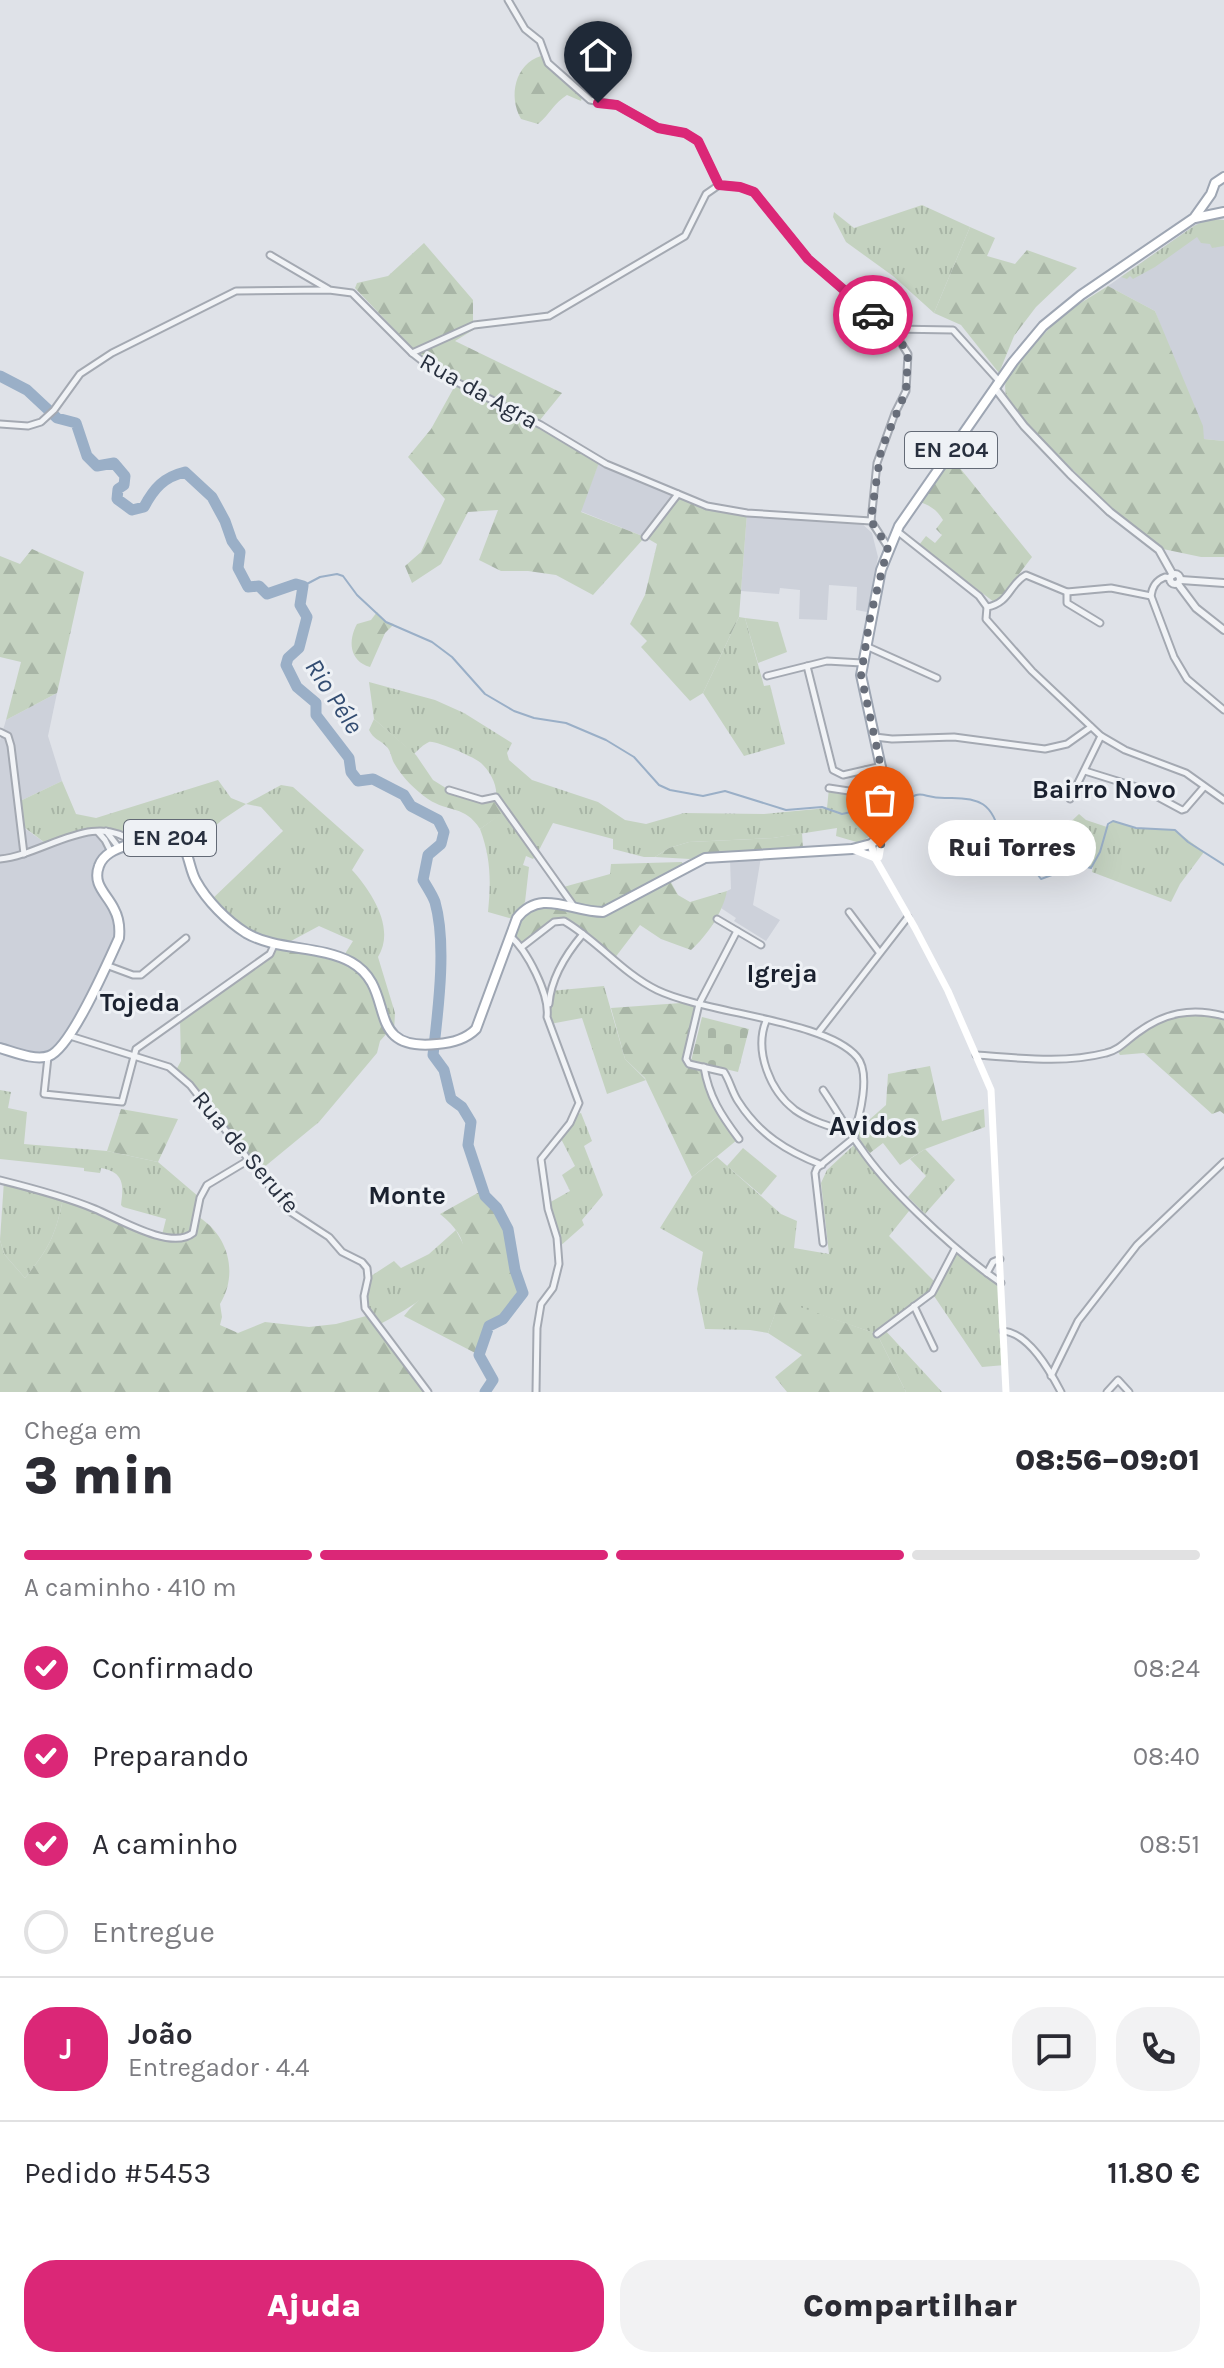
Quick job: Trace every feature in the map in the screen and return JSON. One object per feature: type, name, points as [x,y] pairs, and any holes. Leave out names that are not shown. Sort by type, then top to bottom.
[{"type":"main road","points":[[1194,218],[1215,183],[1224,177]]},
{"type":"main road","points":[[1211,194],[1214,204],[1224,212]]},
{"type":"main road","points":[[1194,218],[1224,212]]},
{"type":"main road","name":"EN 204","points":[[48,1057],[58,1051],[70,1036],[119,938],[119,923],[114,909],[97,884],[101,861],[115,850],[160,836],[178,843],[186,852],[196,882],[208,899],[240,929],[254,937],[313,950],[352,963],[367,978],[378,997],[389,1031],[405,1043],[420,1046],[444,1043],[472,1033],[480,1022],[517,918],[531,904],[547,902],[603,912],[705,858],[852,849],[871,844],[883,834],[889,804],[861,683],[862,661],[888,547],[896,530],[1030,339],[1057,313],[1194,218]]},
{"type":"main road","points":[[877,857],[883,834]]},
{"type":"main road","points":[[871,844],[948,991],[992,1099],[1006,1392]]},
{"type":"main road","points":[[852,849],[877,857]]},
{"type":"main road","points":[[0,1048],[34,1057],[48,1057]]},
{"type":"street","points":[[508,0],[525,29],[540,41],[548,63],[598,103],[617,105],[658,128],[685,133],[698,141],[719,185]]},
{"type":"street","points":[[412,353],[474,325],[549,316],[685,236],[706,194],[719,185],[754,192],[808,259],[885,325],[893,329],[953,330],[997,384],[1005,405]]},
{"type":"street","points":[[270,255],[329,290]]},
{"type":"street","name":"Rua da Agra","points":[[0,424],[28,426],[47,417],[80,374],[112,353],[236,291],[329,290],[352,293],[412,353],[435,371],[541,425],[606,464],[707,506],[747,513],[871,521]]},
{"type":"street","points":[[888,547],[871,521],[881,450],[906,391],[908,354],[893,329]]},
{"type":"street","points":[[988,398],[1005,405],[1110,512],[1159,550],[1172,576]]},
{"type":"street","points":[[645,537],[678,494]]},
{"type":"street","points":[[896,530],[971,589],[987,607]]},
{"type":"street","points":[[987,607],[1001,603],[1026,575],[1067,592],[1111,588],[1151,596]]},
{"type":"street","points":[[1224,630],[1196,608],[1179,582],[1179,575],[1158,581],[1151,596],[1174,657],[1187,679],[1224,710]]},
{"type":"street","points":[[1179,582],[1224,583]]},
{"type":"street","points":[[1067,592],[1067,603],[1100,623]]},
{"type":"street","points":[[987,607],[986,619],[1011,649],[1101,736],[1125,750],[1182,771],[1224,800]]},
{"type":"street","points":[[865,646],[937,678]]},
{"type":"street","points":[[767,676],[842,660],[862,661],[880,654]]},
{"type":"street","points":[[807,666],[833,770],[843,775],[882,766]]},
{"type":"street","points":[[874,737],[954,737],[1045,749],[1067,744],[1091,727]]},
{"type":"street","points":[[0,732],[8,736],[11,746],[24,854]]},
{"type":"street","points":[[1070,799],[1101,736]]},
{"type":"street","points":[[877,749],[892,739]]},
{"type":"street","points":[[829,788],[862,793],[869,788],[866,770]]},
{"type":"street","points":[[1085,771],[1143,789],[1182,810],[1204,787]]},
{"type":"street","points":[[449,790],[482,800],[496,797],[576,909]]},
{"type":"street","points":[[0,859],[24,854],[92,830],[116,832],[134,843]]},
{"type":"street","points":[[106,831],[115,850]]},
{"type":"street","points":[[97,832],[115,850]]},
{"type":"street","points":[[849,912],[879,952]]},
{"type":"street","points":[[818,1033],[909,916]]},
{"type":"street","points":[[717,919],[761,945]]},
{"type":"street","points":[[523,946],[558,921],[567,922],[648,985],[683,1000],[818,1033],[833,1039],[860,1060],[862,1101],[854,1136],[817,1168],[815,1178],[823,1243]]},
{"type":"street","points":[[737,931],[699,1004],[686,1059],[689,1064],[724,1072],[738,1101],[763,1133],[796,1155],[822,1165]]},
{"type":"street","points":[[536,1392],[537,1328],[541,1304],[553,1288],[559,1264],[557,1238],[548,1209],[541,1159],[570,1123],[579,1103],[547,1017],[550,991],[562,964],[583,934]]},
{"type":"street","points":[[510,936],[523,946],[549,1005]]},
{"type":"street","points":[[106,965],[141,975],[186,938]]},
{"type":"street","points":[[48,1057],[44,1094],[122,1102],[136,1049],[270,954],[276,942]]},
{"type":"street","points":[[976,1055],[1056,1061],[1103,1054],[1117,1050],[1158,1019],[1175,1013],[1191,1011],[1224,1016]]},
{"type":"street","points":[[766,1021],[761,1037],[763,1056],[772,1080],[785,1100],[814,1120],[854,1136]]},
{"type":"street","name":"Rua de Serufe","points":[[70,1036],[169,1067],[190,1085],[289,1211],[329,1237],[342,1252],[367,1268],[365,1308],[428,1392]]},
{"type":"street","points":[[704,1067],[707,1086],[716,1108],[739,1139]]},
{"type":"street","points":[[823,1090],[859,1146],[887,1179],[955,1249],[1001,1283]]},
{"type":"street","points":[[0,1180],[94,1208],[128,1226],[182,1238],[193,1233],[200,1198],[207,1185],[247,1161]]},
{"type":"street","points":[[1051,1376],[1078,1321],[1137,1245],[1224,1162]]},
{"type":"street","points":[[877,1334],[932,1293],[955,1249]]},
{"type":"street","points":[[987,1273],[993,1262],[1000,1259]]},
{"type":"street","points":[[914,1306],[934,1348]]},
{"type":"street","points":[[1003,1331],[1014,1333],[1025,1341],[1061,1392]]},
{"type":"street","points":[[1107,1392],[1118,1380],[1129,1392]]},
{"type":"shaded area","points":[[1224,220],[1224,441],[1204,439],[1155,311],[1108,286],[1199,222]]},
{"type":"shaded area","points":[[600,460],[678,494],[645,537],[580,511]]},
{"type":"shaded area","points":[[747,513],[858,520],[872,533],[878,557],[867,612],[856,610],[857,587],[829,585],[827,620],[799,619],[800,590],[780,588],[779,594],[741,591]]},
{"type":"shaded area","points":[[57,693],[48,736],[62,781],[18,802],[20,825],[48,845],[97,832],[111,852],[96,876],[114,909],[120,931],[70,1036],[48,1057],[0,1048],[0,740],[6,720]]},
{"type":"shaded area","points":[[761,857],[753,905],[780,920],[766,941],[734,921],[736,918],[721,908],[727,891],[731,889],[730,859]]},
{"type":"green space","points":[[541,56],[548,68],[582,97],[581,101],[567,95],[538,124],[521,119],[515,91],[516,82],[525,66]]},
{"type":"green space","points":[[922,205],[970,227],[934,313],[893,276],[846,242],[833,217],[834,212],[854,228]]},
{"type":"green space","points":[[1209,219],[1224,220],[1224,246],[1212,248],[1210,244],[1201,243],[1197,237],[1133,279],[1130,276],[1127,279],[1121,277],[1194,226]]},
{"type":"green space","points":[[970,227],[995,238],[987,256],[1015,264],[1027,250],[1077,268],[1036,307],[1014,336],[999,373],[961,325],[934,313]]},
{"type":"green space","points":[[424,243],[473,300],[473,330],[455,341],[562,393],[540,420],[438,368],[413,349],[355,288],[357,283],[388,276]]},
{"type":"green space","points":[[1108,286],[1155,311],[1203,426],[1204,439],[1224,441],[1224,557],[1201,557],[1163,549],[1109,506],[1014,411],[1006,398],[1006,380],[1025,354],[1063,314]]},
{"type":"green space","points":[[457,382],[541,425],[600,460],[581,512],[645,537],[593,595],[556,575],[501,571],[479,560],[498,510],[468,512],[441,564],[412,583],[405,566],[421,552],[445,499],[408,457],[431,429]]},
{"type":"green space","points":[[951,457],[1032,557],[1000,599],[994,602],[919,545],[926,536],[935,543],[942,535],[936,529],[943,520],[941,517],[920,502]]},
{"type":"green space","points":[[678,494],[707,506],[747,513],[739,617],[703,693],[690,701],[641,647],[647,641],[630,624],[645,595],[657,544],[645,537]]},
{"type":"green space","points":[[32,549],[84,572],[57,693],[6,720],[21,662],[0,657],[0,556],[20,564]]},
{"type":"green space","points":[[377,612],[386,622],[394,624],[385,633],[370,667],[354,655],[352,637],[357,624],[371,620]]},
{"type":"green space","points":[[739,617],[745,618],[764,686],[770,685],[785,744],[744,756],[703,693]]},
{"type":"green space","points":[[745,618],[778,622],[787,652],[758,663]]},
{"type":"green space","points":[[369,682],[435,700],[464,713],[512,743],[507,753],[509,760],[532,780],[598,802],[625,820],[646,824],[684,813],[764,814],[827,808],[829,788],[871,794],[871,776],[878,774],[883,804],[881,821],[870,836],[860,843],[836,836],[837,828],[773,838],[689,842],[669,848],[655,857],[613,849],[613,839],[553,823],[533,859],[526,856],[523,865],[529,867],[525,902],[513,919],[488,912],[489,870],[480,829],[506,810],[496,797],[490,774],[478,761],[439,744],[429,742],[414,754],[374,719]]},
{"type":"green space","points":[[374,719],[416,755],[433,780],[449,790],[482,800],[496,797],[506,811],[480,829],[468,816],[428,799],[405,778],[388,748],[371,733],[369,730]]},
{"type":"green space","points":[[218,780],[231,798],[246,804],[222,820],[186,852],[172,839],[134,843],[124,837],[103,833],[48,845],[21,825],[18,802],[62,781],[76,814],[96,818]]},
{"type":"green space","points":[[281,785],[293,787],[364,850],[352,870],[367,888],[383,922],[383,946],[378,957],[395,1013],[394,1032],[343,957],[353,941],[319,926],[291,941],[290,945],[254,937],[210,901],[283,831],[261,807],[246,804]]},
{"type":"green space","points":[[1079,814],[1086,820],[1107,827],[1113,821],[1136,828],[1175,830],[1204,852],[1180,884],[1171,902],[1092,872],[1093,867],[1081,866],[1062,830]]},
{"type":"green space","points":[[802,833],[803,848],[722,852],[690,859],[655,857],[669,848],[689,842],[773,838]]},
{"type":"green space","points":[[682,862],[683,865],[608,906],[593,909],[575,905],[560,888],[610,874],[611,864]]},
{"type":"green space","points":[[668,877],[678,895],[690,902],[727,891],[714,923],[691,950],[661,939],[640,925],[614,959],[583,934],[558,921],[523,946],[510,936],[531,904],[603,912]]},
{"type":"green space","points":[[276,942],[352,963],[367,978],[389,1031],[380,1041],[377,1053],[319,1122],[257,1173],[190,1085],[175,1072],[181,1061],[180,1019],[270,954]]},
{"type":"green space","points":[[604,986],[625,1059],[646,1080],[607,1094],[582,1018],[550,1024],[547,1017],[550,991]]},
{"type":"green space","points":[[683,1000],[699,1004],[686,1059],[689,1064],[703,1067],[715,1106],[737,1140],[692,1177],[645,1078],[625,1059],[611,1008],[681,1003]]},
{"type":"green space","points":[[1175,1013],[1224,1016],[1224,1114],[1220,1111],[1212,1114],[1144,1053],[1120,1055],[1117,1050],[1138,1033]]},
{"type":"green space","points":[[702,1017],[749,1029],[738,1072],[691,1061]]},
{"type":"green space","points":[[930,1066],[942,1121],[984,1109],[985,1127],[925,1149],[900,1165],[883,1143],[870,1153],[858,1138],[860,1128],[886,1105],[888,1074]]},
{"type":"green space","points":[[0,1090],[11,1092],[8,1108],[27,1112],[24,1144],[107,1151],[158,1162],[199,1197],[196,1223],[187,1237],[162,1235],[166,1219],[123,1207],[121,1180],[109,1170],[101,1168],[100,1173],[84,1171],[84,1168],[0,1159]]},
{"type":"green space","points":[[121,1109],[178,1119],[158,1162],[107,1151]]},
{"type":"green space","points":[[581,1113],[592,1141],[584,1146],[603,1195],[582,1220],[584,1225],[558,1248],[547,1204],[570,1191],[562,1175],[575,1166],[559,1135],[574,1115]]},
{"type":"green space","points":[[854,1145],[913,1206],[889,1236],[936,1283],[955,1249],[1001,1283],[1005,1365],[982,1367],[932,1293],[884,1329],[942,1392],[906,1392],[877,1334],[780,1301],[768,1333],[705,1329],[697,1289],[703,1252],[660,1228],[692,1177],[717,1157],[781,1214],[797,1221],[794,1248],[829,1254],[821,1183],[827,1170]]},
{"type":"green space","points":[[743,1148],[777,1176],[761,1195],[727,1166]]},
{"type":"green space","points":[[925,1149],[955,1180],[925,1214],[908,1197],[926,1176],[910,1159]]},
{"type":"green space","points":[[4,1181],[63,1199],[50,1242],[25,1278],[4,1254],[0,1240]]},
{"type":"green space","points":[[483,1190],[507,1229],[523,1293],[503,1319],[489,1326],[479,1355],[404,1316],[454,1270],[461,1258],[463,1245],[456,1231],[440,1214]]},
{"type":"green space","points":[[63,1199],[158,1233],[191,1235],[197,1216],[216,1233],[227,1255],[229,1280],[220,1304],[220,1325],[238,1333],[265,1322],[309,1327],[370,1315],[428,1392],[0,1392],[0,1240],[4,1254],[25,1278],[50,1242]]},
{"type":"green space","points":[[456,1230],[464,1247],[455,1269],[430,1292],[378,1325],[365,1308],[368,1278],[394,1261],[401,1268],[429,1254]]},
{"type":"green space","points":[[780,1300],[877,1334],[906,1392],[787,1392],[775,1377],[802,1355],[768,1333]]},
{"type":"waterway","name":"Rio Péle","points":[[0,376],[27,390],[57,418],[76,423],[87,456],[97,466],[114,463],[125,476],[117,499],[132,510],[144,507],[165,480],[185,472],[212,497],[240,552],[238,568],[248,587],[259,586],[267,594],[296,584],[303,586],[300,605],[307,617],[299,648],[288,658],[286,665],[297,687],[316,703],[316,715],[349,758],[351,772],[358,781],[373,779],[404,795],[411,806],[438,820],[444,832],[441,844],[428,855],[423,880],[435,902],[439,919],[440,978],[433,1055],[444,1070],[451,1099],[462,1107],[471,1122],[468,1145],[485,1196],[497,1208],[508,1229],[515,1270],[523,1293],[503,1319],[489,1326],[479,1355],[493,1380],[485,1392]]},
{"type":"waterway","points":[[303,586],[320,577],[343,576],[357,595],[386,622],[432,642],[452,657],[485,694],[514,711],[566,723],[606,740],[634,757],[659,785],[670,790],[703,796],[725,791],[786,810],[822,807],[842,814],[851,812],[862,819],[882,813]]},
{"type":"waterway","points":[[897,809],[921,794],[968,799],[983,804],[993,816],[1000,836],[1038,855],[1040,858],[1035,871],[1041,879],[1079,865],[1091,868],[1100,852],[1108,824],[1113,821],[1136,828],[1175,830],[1224,865]]},
{"type":"way so far","points":[[873,315],[893,329],[908,354],[906,391],[877,463],[871,521],[888,547],[870,618],[861,675],[889,804],[888,821],[880,848]]},
{"type":"place","name":"Rui Torres","points":[[880,848]]},
{"type":"district","name":"Bairro Novo","points":[[1104,789]]},
{"type":"district","name":"Igreja","points":[[782,973]]},
{"type":"district","name":"Tojeda","points":[[140,1002]]},
{"type":"district","name":"Avidos","points":[[873,1125]]},
{"type":"district","name":"Monte","points":[[407,1195]]},
{"type":"route","points":[[598,103],[617,105],[658,128],[685,133],[698,141],[719,185],[754,192],[808,259],[873,315]]}]
